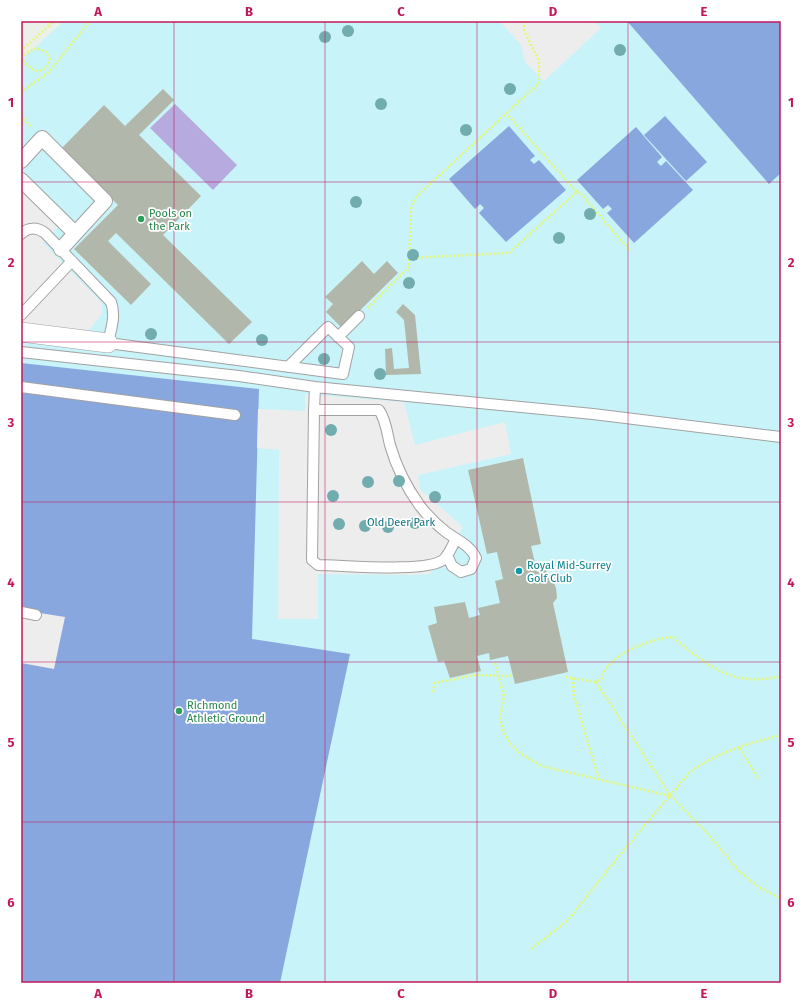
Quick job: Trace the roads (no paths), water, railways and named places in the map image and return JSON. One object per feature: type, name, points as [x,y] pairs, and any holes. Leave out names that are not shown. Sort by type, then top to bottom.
[{"type":"street","points":[[21,161],[42,138],[105,201],[60,249]]},
{"type":"street","points":[[21,180],[75,233]]},
{"type":"street","points":[[21,332],[108,343]]},
{"type":"lane","points":[[21,234],[28,229],[39,229],[111,302],[114,309],[108,343],[288,367],[343,374],[349,347],[328,327],[288,367]]},
{"type":"lane","points":[[21,315],[72,261]]},
{"type":"lane","points":[[338,337],[360,316]]},
{"type":"lane","points":[[21,352],[239,376],[315,387],[601,415],[781,437]]},
{"type":"lane","points":[[21,387],[235,415]]},
{"type":"lane","points":[[315,387],[312,560],[318,564],[409,566],[435,564],[444,559],[456,539]]},
{"type":"lane","points":[[314,410],[379,410],[384,416],[390,445],[411,492],[432,520],[472,551],[476,558],[471,569],[461,572],[452,566],[447,555]]},
{"type":"lane","points":[[21,612],[36,615]]},
{"type":"place","name":"Pools on the Park","points":[[141,219]]},
{"type":"place","name":"Royal Mid-Surrey Golf Club","points":[[519,571]]},
{"type":"place","name":"Richmond Athletic Ground","points":[[179,711]]},
{"type":"park label","name":"Old Deer Park","points":[[401,522]]}]
